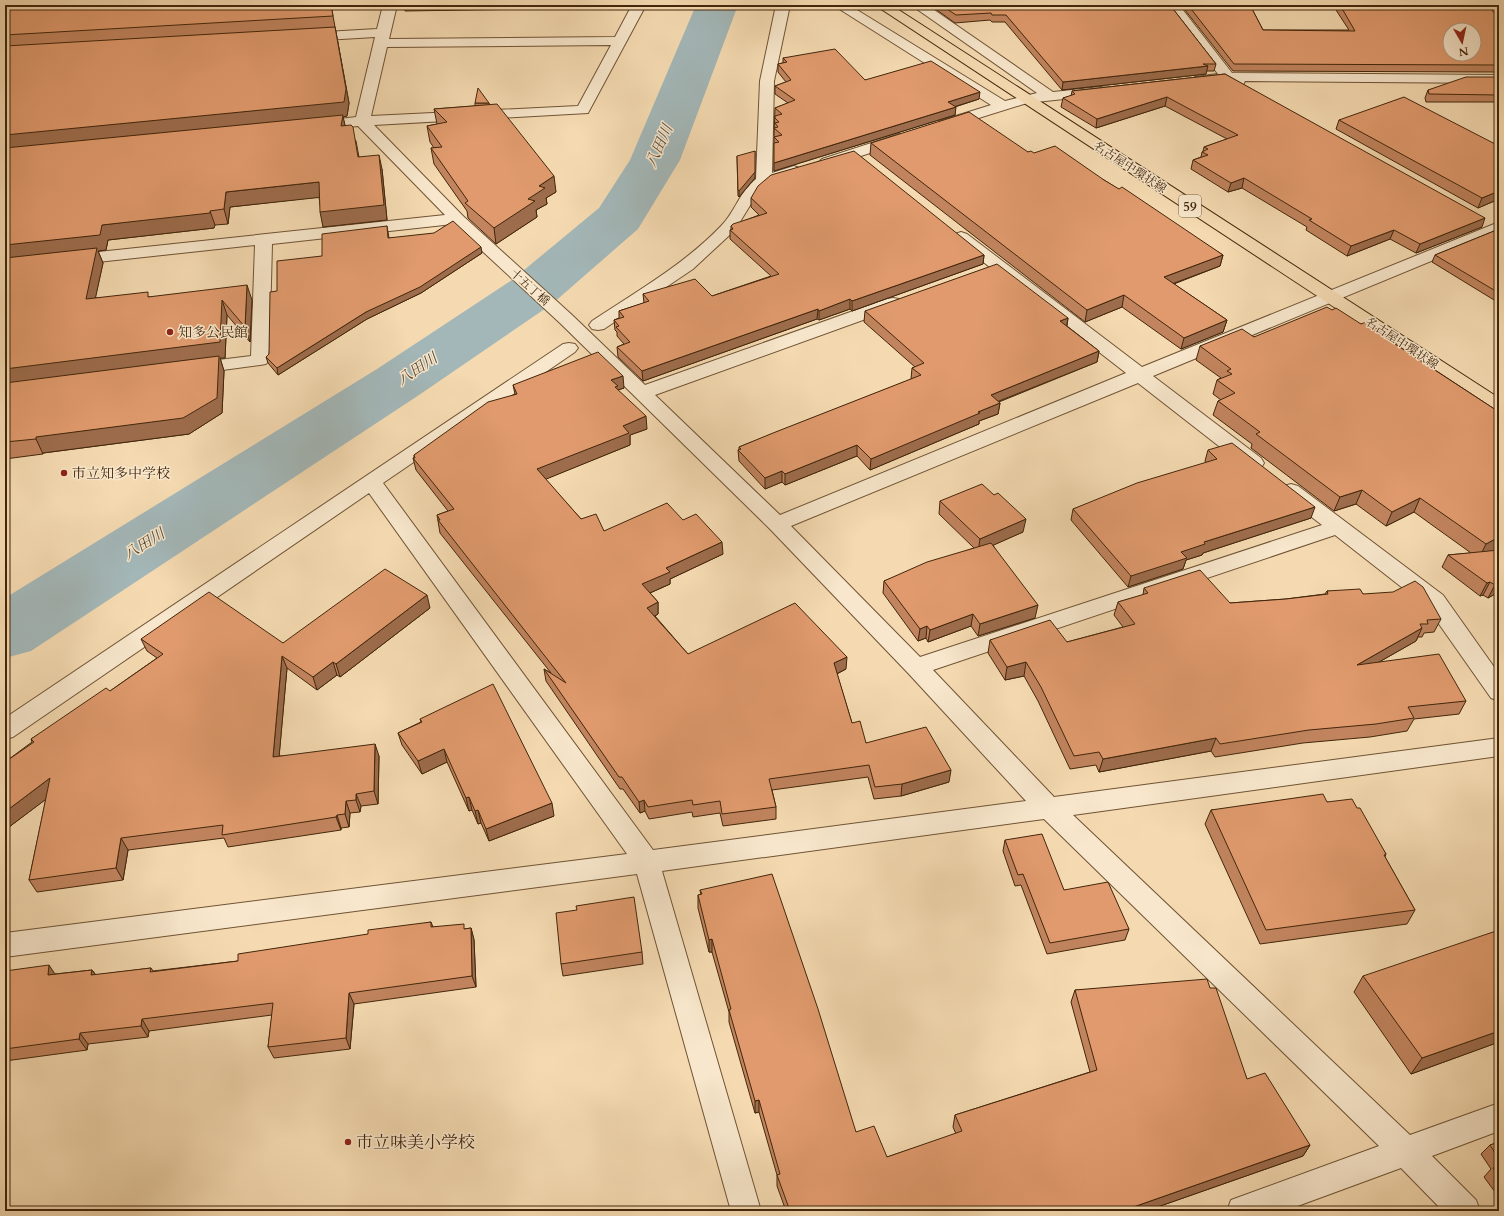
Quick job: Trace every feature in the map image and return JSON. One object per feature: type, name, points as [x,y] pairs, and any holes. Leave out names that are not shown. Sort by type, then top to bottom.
[{"type":"main road","name":"名古屋中環状線","points":[[882,5],[1499,407]]},
{"type":"street","points":[[362,121],[390,5]]},
{"type":"street","points":[[298,127],[362,121],[583,110],[640,5]]},
{"type":"street","points":[[764,180],[767,80],[783,5]]},
{"type":"street","points":[[840,5],[1003,106]]},
{"type":"street","points":[[918,5],[1050,96]]},
{"type":"street","points":[[1172,5],[1228,77],[1255,92]]},
{"type":"street","points":[[1488,5],[1499,18]]},
{"type":"street","points":[[296,38],[620,41]]},
{"type":"street","points":[[1189,81],[1228,77],[1499,79]]},
{"type":"street","points":[[598,325],[687,265],[728,228],[751,191],[764,180],[856,153],[1025,99],[1112,89]]},
{"type":"street","name":"十五丁橋","points":[[362,121],[499,259],[561,315],[777,524],[916,667],[1048,807],[1406,1152],[1465,1211]]},
{"type":"street","points":[[856,153],[875,168]]},
{"type":"street","points":[[52,262],[457,218]]},
{"type":"street","points":[[777,524],[1330,297],[1495,226]]},
{"type":"street","points":[[948,227],[990,269],[1140,374],[1338,528],[1435,601],[1499,692]]},
{"type":"street","points":[[175,370],[260,360],[264,239]]},
{"type":"street","points":[[641,393],[908,298]]},
{"type":"street","points":[[5,730],[258,557],[372,482],[569,348]]},
{"type":"street","points":[[372,482],[647,862],[746,1211]]},
{"type":"street","points":[[916,667],[1338,528]]},
{"type":"street","points":[[5,945],[647,862],[1499,747]]},
{"type":"street","points":[[1242,1211],[1499,1117]]},
{"type":"building","points":[[5,5],[331,5],[333,16],[5,35]]},
{"type":"building","points":[[941,5],[1170,5],[1216,64],[1203,64],[1208,66],[1063,82],[1006,15],[992,15],[991,13],[956,15]]},
{"type":"building","points":[[1188,5],[1250,5],[1263,30],[1355,31],[1340,5],[1488,5],[1496,15],[1499,15],[1499,65],[1234,64]]},
{"type":"building","points":[[335,27],[346,89],[344,102],[5,135],[5,46]]},
{"type":"building","points":[[835,49],[865,80],[931,61],[980,92],[948,102],[956,107],[774,163],[774,143],[779,142],[774,137],[782,135],[774,128],[778,127],[775,123],[779,122],[775,116],[782,114],[775,108],[795,100],[775,86],[791,80],[778,64],[787,62],[783,58]]},
{"type":"building","points":[[1225,74],[1485,218],[1420,244],[1394,230],[1351,246],[1309,220],[1312,219],[1244,178],[1231,183],[1193,160],[1208,155],[1202,152],[1208,149],[1204,147],[1238,135],[1167,97],[1097,119],[1063,98],[1075,94],[1072,91]]},
{"type":"building","points":[[1466,77],[1499,77],[1499,95],[1429,94],[1428,90]]},
{"type":"building","points":[[478,88],[489,103],[475,103]]},
{"type":"building","points":[[1404,97],[1499,146],[1499,191],[1482,198],[1339,120]]},
{"type":"building","points":[[497,104],[554,176],[539,186],[545,188],[528,199],[535,201],[494,228],[465,203],[468,201],[431,148],[442,147],[427,126],[447,122],[434,109]]},
{"type":"building","points":[[969,112],[1028,152],[1031,151],[1034,153],[1055,146],[1104,180],[1119,189],[1122,187],[1223,255],[1164,277],[1227,320],[1184,338],[1124,295],[1087,310],[871,143]]},
{"type":"building","points":[[343,115],[341,126],[351,125],[353,127],[358,157],[379,155],[384,205],[320,212],[319,182],[226,192],[224,209],[210,211],[210,213],[102,225],[100,235],[5,245],[5,148]]},
{"type":"building","points":[[755,151],[755,172],[739,191],[737,156]]},
{"type":"building","points":[[854,151],[984,255],[852,301],[850,299],[819,311],[818,309],[642,371],[617,347],[630,342],[616,327],[619,326],[614,320],[624,317],[619,311],[649,301],[643,294],[695,279],[712,296],[779,274],[730,230],[733,229],[731,226],[733,224],[767,213],[751,198],[758,186],[771,175]]},
{"type":"building","points":[[453,221],[481,247],[420,287],[366,312],[277,368],[266,357],[269,354],[270,292],[277,291],[277,261],[322,256],[322,234],[387,226],[388,238],[434,233]]},
{"type":"building","points":[[1499,229],[1499,293],[1435,255]]},
{"type":"building","points":[[97,248],[86,299],[148,292],[148,297],[247,285],[245,327],[222,300],[220,342],[5,369],[5,258]]},
{"type":"building","points":[[997,264],[1068,318],[1060,321],[1099,351],[991,395],[1000,403],[978,412],[980,413],[871,459],[857,445],[785,474],[782,471],[765,478],[738,450],[741,449],[739,447],[773,433],[921,375],[912,368],[924,363],[865,311]]},
{"type":"building","points":[[1327,307],[1332,310],[1336,308],[1361,324],[1366,322],[1398,342],[1395,344],[1499,412],[1499,537],[1486,544],[1420,498],[1392,512],[1362,490],[1340,497],[1256,434],[1260,432],[1218,401],[1235,393],[1217,380],[1232,374],[1227,371],[1231,369],[1200,346],[1242,329],[1254,337]]},
{"type":"building","points":[[598,352],[623,376],[611,380],[618,386],[615,387],[646,416],[623,426],[629,433],[537,469],[581,519],[596,514],[604,531],[667,503],[683,520],[696,514],[722,542],[666,568],[670,572],[642,584],[658,602],[647,608],[688,654],[795,603],[847,657],[834,663],[852,723],[860,721],[866,743],[926,727],[951,770],[902,784],[875,787],[869,765],[769,779],[776,807],[722,814],[720,801],[693,805],[692,800],[648,807],[644,800],[639,802],[622,777],[619,777],[544,669],[566,683],[438,520],[440,520],[437,515],[454,509],[413,458],[415,458],[414,455],[488,402],[517,394],[513,385]]},
{"type":"building","points":[[219,356],[217,398],[183,418],[5,442],[5,383]]},
{"type":"building","points":[[1232,443],[1315,507],[1204,542],[1205,544],[1181,552],[1187,558],[1131,576],[1073,509],[1137,483],[1217,459],[1208,450]]},
{"type":"building","points":[[982,484],[994,495],[998,493],[1026,519],[980,539],[940,501]]},
{"type":"building","points":[[991,543],[1038,605],[980,624],[973,614],[930,630],[927,626],[920,629],[884,581],[927,562]]},
{"type":"building","points":[[1499,550],[1499,583],[1495,585],[1490,582],[1487,583],[1448,555]]},
{"type":"building","points":[[385,569],[427,595],[336,664],[333,662],[313,677],[282,656],[273,757],[375,744],[374,791],[356,794],[356,800],[346,801],[345,814],[337,815],[336,817],[222,835],[223,825],[121,838],[116,868],[29,880],[50,778],[5,812],[5,762],[34,742],[31,739],[106,688],[110,691],[163,654],[141,639],[209,592],[283,643]]},
{"type":"building","points":[[1200,570],[1230,603],[1328,594],[1327,591],[1360,589],[1363,594],[1393,592],[1415,581],[1423,587],[1441,619],[1427,620],[1428,624],[1420,624],[1422,628],[1357,665],[1439,654],[1466,701],[1408,707],[1414,718],[1376,724],[1309,730],[1220,744],[1216,738],[1103,759],[1099,752],[1074,756],[1041,687],[1026,662],[1007,667],[990,640],[1050,620],[1067,642],[1135,624],[1118,602],[1148,593],[1144,588]]},
{"type":"building","points":[[493,684],[552,803],[486,829],[478,810],[475,811],[469,797],[466,798],[444,749],[418,761],[398,733],[422,722],[420,719]]},
{"type":"building","points":[[1323,794],[1327,802],[1352,799],[1357,808],[1360,808],[1415,910],[1266,930],[1211,810]]},
{"type":"building","points":[[1042,834],[1064,890],[1108,882],[1129,929],[1050,943],[1023,874],[1018,875],[1005,840]]},
{"type":"building","points":[[772,874],[818,1009],[856,1132],[874,1126],[887,1157],[962,1131],[955,1115],[1097,1070],[1075,990],[1207,979],[1210,988],[1216,988],[1247,1079],[1265,1073],[1310,1145],[1122,1211],[790,1211],[777,1175],[780,1174],[759,1100],[755,1101],[729,1010],[731,1009],[712,939],[709,940],[698,895],[702,894],[700,890]]},
{"type":"building","points":[[634,897],[642,952],[561,964],[556,913],[577,910],[576,906]]},
{"type":"building","points":[[431,922],[431,927],[464,924],[464,929],[471,928],[472,976],[349,993],[346,1038],[268,1047],[273,1003],[142,1019],[141,1026],[80,1033],[79,1039],[5,1049],[5,971],[49,965],[48,975],[92,970],[91,975],[151,968],[150,972],[238,961],[238,954],[368,934],[368,930]]},
{"type":"building","points":[[1499,930],[1499,1031],[1422,1058],[1363,976]]},
{"type":"building","points":[[1499,1142],[1499,1159],[1490,1145]]},
{"type":"building","points":[[1499,1164],[1499,1177],[1493,1168]]},
{"type":"waterway","name":"八田川","points":[[5,632],[398,382],[532,292],[619,218],[655,160],[717,5]]},
{"type":"place","name":"知多公民館","points":[[170,332]]},
{"type":"place","name":"市立知多中学校","points":[[64,473]]},
{"type":"place","name":"市立味美小学校","points":[[348,1142]]}]
